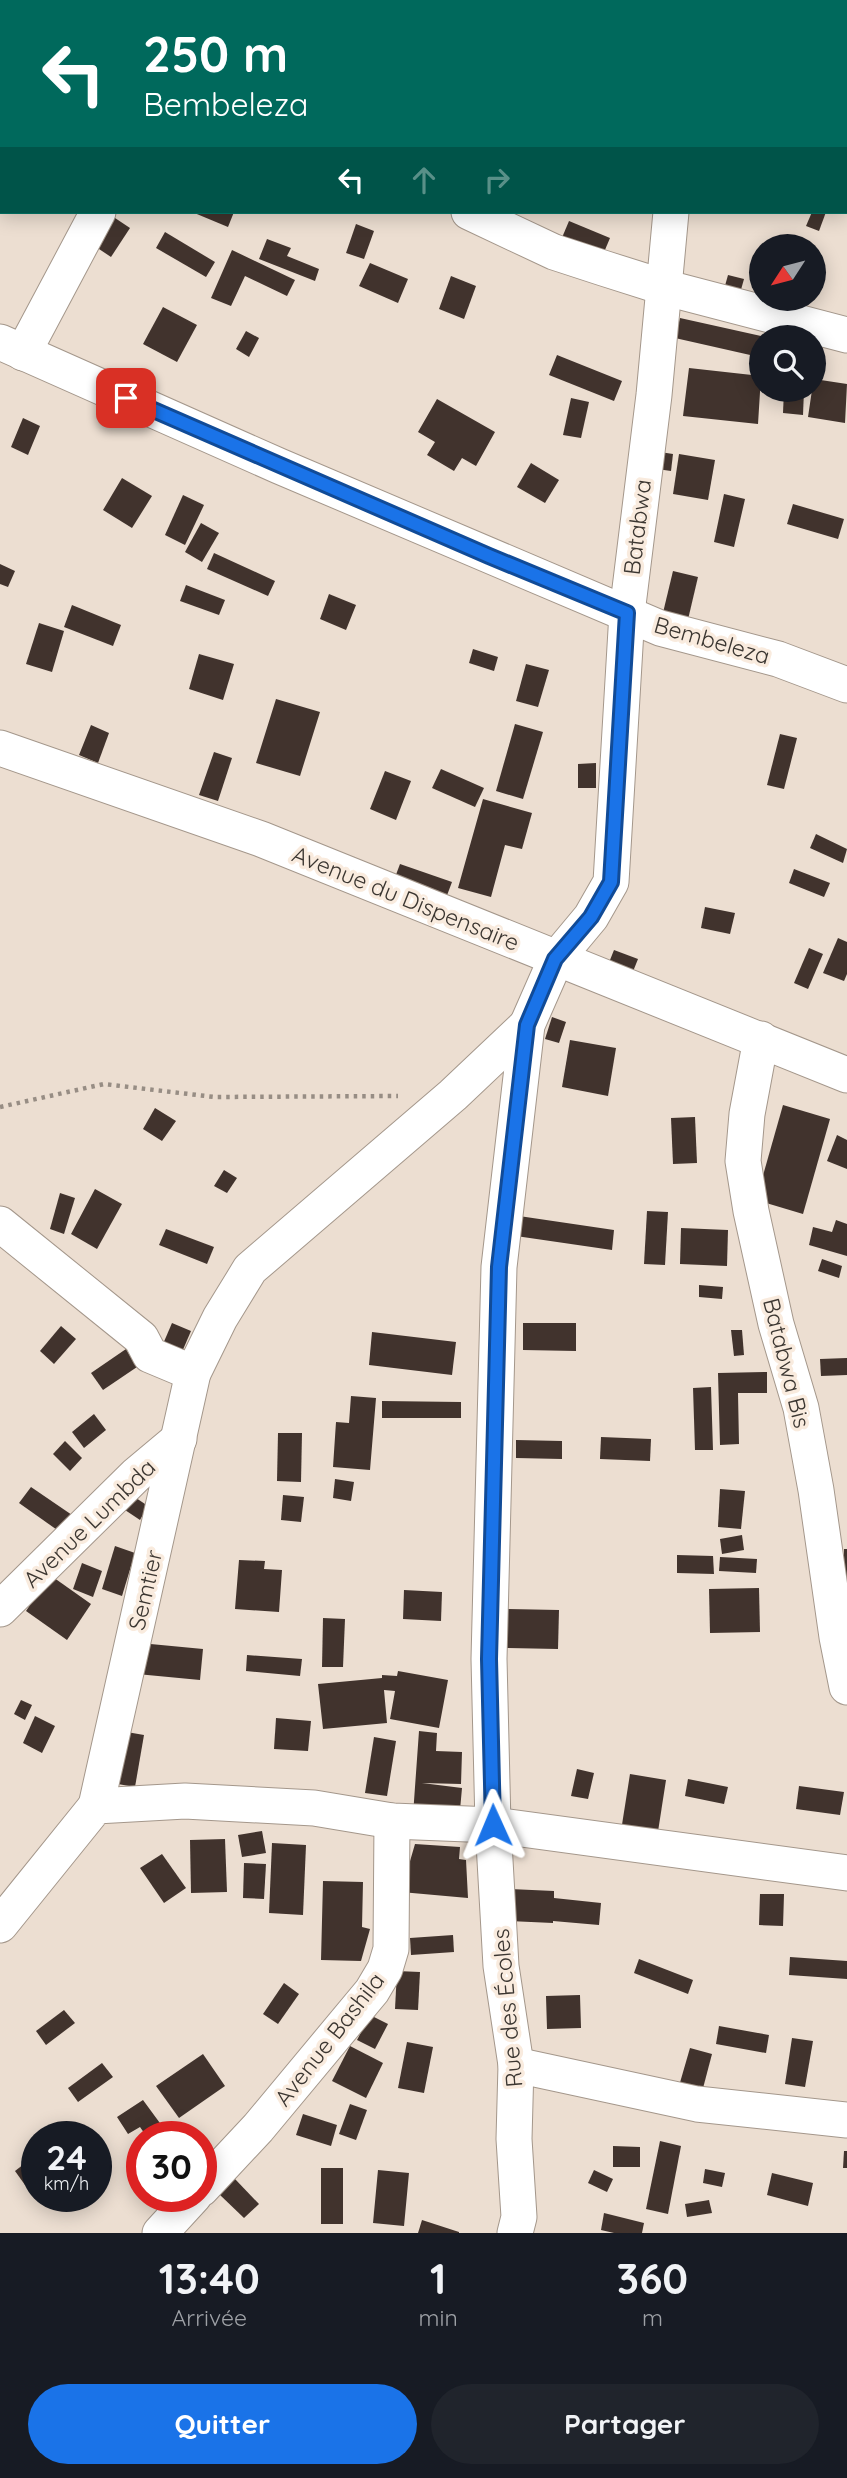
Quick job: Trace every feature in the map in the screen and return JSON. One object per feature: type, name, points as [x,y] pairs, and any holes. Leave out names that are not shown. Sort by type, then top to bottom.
[{"type":"street","points":[[11,348],[97,214]]},
{"type":"street","points":[[473,214],[554,252],[663,287],[847,335]]},
{"type":"street","name":"Batabwa","points":[[493,1825],[489,1659],[499,1267],[527,1025],[555,959],[591,917],[611,882],[627,613],[654,395],[671,214]]},
{"type":"street","name":"Bembeleza","points":[[11,348],[660,628],[778,659],[847,685]]},
{"type":"street","name":"Avenue du Dispensaire","points":[[0,748],[261,839],[847,1075]]},
{"type":"street","name":"Semtier","points":[[96,1806],[193,1373],[220,1318],[250,1269],[453,1096],[527,1025]]},
{"type":"street","name":"Batabwa Bis","points":[[761,1039],[747,1114],[743,1161],[776,1324],[801,1408],[842,1638],[847,1687]]},
{"type":"street","points":[[0,1224],[141,1338],[150,1355],[193,1373]]},
{"type":"street","name":"Avenue Lumbda","points":[[0,1609],[136,1475],[179,1439]]},
{"type":"street","points":[[0,1924],[96,1806],[185,1801],[314,1808],[392,1821],[493,1825],[847,1873]]},
{"type":"street","name":"Avenue Bashila","points":[[217,2172],[258,2128],[372,1991],[385,1969],[391,1949],[392,1821]]},
{"type":"street","name":"Rue des Écoles","points":[[493,1825],[501,1966],[516,2065],[514,2139],[519,2217],[515,2233]]},
{"type":"street","points":[[516,2065],[697,2104],[847,2120]]},
{"type":"street","points":[[160,2233],[179,2212]]},
{"type":"path","points":[[0,1107],[104,1084],[214,1097],[400,1096]]},
{"type":"building","points":[[197,214],[233,214],[228,227]]},
{"type":"building","points":[[811,214],[825,214],[819,231],[806,226]]},
{"type":"building","points":[[112,216],[130,228],[111,257],[93,245]]},
{"type":"building","points":[[569,221],[610,238],[602,257],[561,240]]},
{"type":"building","points":[[356,224],[374,231],[364,259],[346,253]]},
{"type":"building","points":[[165,232],[215,262],[206,277],[156,248]]},
{"type":"building","points":[[267,239],[291,248],[287,256],[319,269],[315,281],[259,259]]},
{"type":"building","points":[[232,250],[295,280],[287,296],[245,276],[231,306],[211,298]]},
{"type":"building","points":[[370,263],[408,279],[398,303],[359,286]]},
{"type":"building","points":[[728,275],[744,279],[739,297],[723,293]]},
{"type":"building","points":[[451,276],[476,286],[464,319],[439,309]]},
{"type":"building","points":[[163,307],[197,325],[177,362],[143,344]]},
{"type":"building","points":[[680,318],[749,333],[749,355],[675,338]]},
{"type":"building","points":[[246,331],[259,338],[249,357],[236,349]]},
{"type":"building","points":[[557,355],[622,381],[614,401],[549,375]]},
{"type":"building","points":[[689,368],[749,375],[749,402],[759,402],[758,424],[683,416]]},
{"type":"building","points":[[826,381],[847,384],[845,423],[808,417],[810,402],[826,402]]},
{"type":"building","points":[[571,398],[589,402],[581,438],[563,435]]},
{"type":"building","points":[[437,399],[495,432],[476,466],[462,458],[454,471],[427,455],[435,442],[418,432]]},
{"type":"building","points":[[783,402],[804,402],[803,415],[783,413]]},
{"type":"building","points":[[23,418],[40,426],[28,455],[11,447]]},
{"type":"building","points":[[660,452],[673,454],[671,471],[657,469]]},
{"type":"building","points":[[679,454],[715,460],[708,500],[673,494]]},
{"type":"building","points":[[531,463],[559,480],[545,503],[517,487]]},
{"type":"building","points":[[122,478],[152,496],[132,528],[103,510]]},
{"type":"building","points":[[724,494],[745,499],[734,547],[714,542]]},
{"type":"building","points":[[183,495],[204,505],[185,545],[165,535]]},
{"type":"building","points":[[793,504],[844,519],[838,539],[787,524]]},
{"type":"building","points":[[201,523],[219,533],[202,562],[185,552]]},
{"type":"building","points":[[214,553],[275,581],[268,596],[207,569]]},
{"type":"building","points":[[0,564],[15,571],[8,587],[0,584]]},
{"type":"building","points":[[673,571],[698,577],[686,628],[661,621]]},
{"type":"building","points":[[186,585],[225,600],[219,615],[180,601]]},
{"type":"building","points":[[329,594],[356,605],[346,630],[320,619]]},
{"type":"building","points":[[72,605],[121,625],[113,646],[64,627]]},
{"type":"building","points":[[39,623],[64,631],[52,672],[26,664]]},
{"type":"building","points":[[473,649],[498,657],[494,671],[469,663]]},
{"type":"building","points":[[199,654],[234,664],[223,700],[189,689]]},
{"type":"building","points":[[526,664],[549,670],[538,707],[516,701]]},
{"type":"building","points":[[276,699],[320,712],[300,776],[256,763]]},
{"type":"building","points":[[515,724],[543,732],[523,799],[496,791]]},
{"type":"building","points":[[91,725],[109,733],[98,763],[79,755]]},
{"type":"building","points":[[780,734],[797,738],[784,789],[767,785]]},
{"type":"building","points":[[214,752],[232,758],[218,801],[199,795]]},
{"type":"building","points":[[596,763],[596,788],[578,788],[578,764]]},
{"type":"building","points":[[441,769],[484,788],[475,807],[432,788]]},
{"type":"building","points":[[385,771],[411,781],[396,820],[370,809]]},
{"type":"building","points":[[483,799],[532,813],[522,849],[505,845],[491,897],[458,888]]},
{"type":"building","points":[[816,834],[847,849],[843,863],[810,848]]},
{"type":"building","points":[[400,864],[452,882],[446,898],[394,880]]},
{"type":"building","points":[[794,869],[830,883],[824,897],[789,883]]},
{"type":"building","points":[[705,907],[735,913],[730,934],[701,928]]},
{"type":"building","points":[[838,938],[847,942],[847,974],[844,981],[823,973]]},
{"type":"building","points":[[809,948],[823,954],[808,989],[794,983]]},
{"type":"building","points":[[614,950],[638,959],[632,974],[608,965]]},
{"type":"building","points":[[552,1017],[566,1022],[559,1043],[545,1039]]},
{"type":"building","points":[[570,1040],[616,1048],[608,1096],[562,1087]]},
{"type":"building","points":[[783,1105],[830,1119],[803,1214],[756,1200]]},
{"type":"building","points":[[155,1108],[176,1121],[162,1141],[143,1129]]},
{"type":"building","points":[[695,1117],[697,1163],[673,1164],[671,1118]]},
{"type":"building","points":[[837,1135],[847,1140],[847,1169],[827,1161]]},
{"type":"building","points":[[224,1170],[237,1178],[227,1193],[214,1186]]},
{"type":"building","points":[[95,1189],[122,1204],[97,1249],[71,1234]]},
{"type":"building","points":[[60,1193],[75,1198],[64,1234],[50,1229]]},
{"type":"building","points":[[647,1211],[668,1212],[665,1265],[644,1264]]},
{"type":"building","points":[[519,1216],[614,1230],[612,1250],[516,1236]]},
{"type":"building","points":[[836,1220],[847,1224],[847,1256],[809,1245],[813,1227],[832,1232]]},
{"type":"building","points":[[681,1228],[728,1230],[727,1266],[680,1264]]},
{"type":"building","points":[[166,1229],[214,1247],[207,1264],[159,1245]]},
{"type":"building","points":[[822,1259],[842,1266],[839,1278],[818,1271]]},
{"type":"building","points":[[699,1285],[723,1287],[722,1299],[699,1297]]},
{"type":"building","points":[[172,1323],[191,1331],[176,1366],[157,1358]]},
{"type":"building","points":[[523,1323],[576,1323],[576,1351],[523,1350]]},
{"type":"building","points":[[61,1326],[76,1339],[54,1364],[40,1351]]},
{"type":"building","points":[[731,1330],[742,1330],[744,1355],[734,1356]]},
{"type":"building","points":[[372,1332],[456,1342],[452,1375],[369,1365]]},
{"type":"building","points":[[126,1349],[137,1367],[103,1390],[91,1373]]},
{"type":"building","points":[[847,1358],[847,1375],[821,1376],[820,1359]]},
{"type":"building","points":[[767,1372],[767,1393],[738,1393],[739,1444],[720,1445],[718,1373]]},
{"type":"building","points":[[711,1387],[713,1450],[695,1450],[693,1388]]},
{"type":"building","points":[[351,1396],[376,1398],[370,1470],[333,1467],[336,1422],[349,1423]]},
{"type":"building","points":[[382,1401],[461,1402],[461,1418],[382,1418]]},
{"type":"building","points":[[94,1414],[106,1430],[84,1448],[72,1432]]},
{"type":"building","points":[[278,1433],[302,1433],[301,1482],[277,1481]]},
{"type":"building","points":[[601,1437],[651,1439],[650,1461],[600,1459]]},
{"type":"building","points":[[516,1440],[562,1441],[562,1459],[516,1458]]},
{"type":"building","points":[[65,1441],[82,1458],[70,1471],[53,1454]]},
{"type":"building","points":[[335,1479],[354,1482],[351,1501],[333,1498]]},
{"type":"building","points":[[31,1487],[72,1515],[60,1532],[19,1503]]},
{"type":"building","points":[[720,1489],[745,1491],[741,1529],[718,1527]]},
{"type":"building","points":[[130,1494],[148,1506],[140,1520],[122,1508]]},
{"type":"building","points":[[283,1495],[304,1497],[301,1522],[281,1520]]},
{"type":"building","points":[[742,1535],[744,1550],[722,1554],[720,1539]]},
{"type":"building","points":[[115,1546],[135,1553],[122,1596],[102,1589]]},
{"type":"building","points":[[844,1549],[847,1549],[847,1584],[844,1584]]},
{"type":"building","points":[[677,1555],[713,1556],[714,1574],[677,1573]]},
{"type":"building","points":[[720,1557],[757,1559],[756,1573],[719,1571]]},
{"type":"building","points":[[239,1560],[265,1561],[264,1569],[282,1570],[279,1612],[235,1609]]},
{"type":"building","points":[[82,1563],[102,1571],[93,1597],[73,1589]]},
{"type":"building","points":[[50,1575],[91,1604],[67,1640],[26,1611]]},
{"type":"building","points":[[759,1588],[760,1632],[710,1633],[709,1589]]},
{"type":"building","points":[[404,1590],[442,1592],[441,1621],[403,1619]]},
{"type":"building","points":[[504,1609],[559,1610],[558,1649],[504,1648]]},
{"type":"building","points":[[323,1618],[345,1619],[343,1667],[322,1667]]},
{"type":"building","points":[[140,1643],[203,1649],[200,1680],[137,1674]]},
{"type":"building","points":[[247,1655],[302,1659],[300,1676],[246,1671]]},
{"type":"building","points":[[398,1671],[448,1680],[439,1728],[390,1719],[395,1691],[384,1690],[387,1723],[323,1729],[318,1684],[382,1678],[382,1675],[397,1676]]},
{"type":"building","points":[[21,1700],[32,1705],[25,1720],[14,1714]]},
{"type":"building","points":[[35,1716],[55,1726],[42,1753],[23,1743]]},
{"type":"building","points":[[276,1718],[311,1721],[308,1751],[274,1749]]},
{"type":"building","points":[[121,1731],[144,1735],[135,1787],[112,1783]]},
{"type":"building","points":[[419,1731],[437,1733],[436,1751],[462,1752],[461,1784],[422,1783],[462,1788],[459,1821],[413,1815]]},
{"type":"building","points":[[374,1737],[396,1741],[387,1796],[365,1793]]},
{"type":"building","points":[[577,1769],[594,1773],[588,1799],[571,1796]]},
{"type":"building","points":[[630,1774],[666,1780],[657,1838],[621,1831]]},
{"type":"building","points":[[688,1779],[728,1787],[724,1804],[685,1796]]},
{"type":"building","points":[[799,1786],[844,1792],[840,1815],[796,1809]]},
{"type":"building","points":[[262,1831],[266,1853],[242,1857],[238,1835]]},
{"type":"building","points":[[225,1839],[227,1892],[191,1893],[190,1840]]},
{"type":"building","points":[[272,1843],[306,1845],[303,1915],[269,1913]]},
{"type":"building","points":[[415,1844],[460,1847],[459,1859],[466,1860],[468,1898],[401,1892]]},
{"type":"building","points":[[162,1854],[186,1888],[164,1903],[140,1868]]},
{"type":"building","points":[[244,1863],[266,1864],[264,1899],[243,1898]]},
{"type":"building","points":[[323,1881],[363,1882],[362,1927],[370,1929],[361,1961],[321,1960]]},
{"type":"building","points":[[510,1889],[554,1891],[554,1898],[601,1903],[599,1925],[509,1921]]},
{"type":"building","points":[[760,1894],[784,1894],[783,1926],[759,1925]]},
{"type":"building","points":[[453,1935],[454,1952],[411,1955],[410,1938]]},
{"type":"building","points":[[790,1957],[847,1961],[847,1979],[789,1975]]},
{"type":"building","points":[[639,1959],[693,1980],[688,1994],[634,1973]]},
{"type":"building","points":[[397,1971],[420,1972],[418,2010],[395,2009]]},
{"type":"building","points":[[284,1983],[299,1994],[278,2024],[263,2014]]},
{"type":"building","points":[[580,1995],[581,2028],[547,2029],[546,1996]]},
{"type":"building","points":[[64,2010],[75,2023],[46,2045],[36,2031]]},
{"type":"building","points":[[370,2015],[388,2024],[375,2049],[357,2040]]},
{"type":"building","points":[[719,2026],[769,2035],[766,2053],[716,2044]]},
{"type":"building","points":[[792,2038],[813,2041],[805,2087],[785,2084]]},
{"type":"building","points":[[407,2042],[433,2047],[424,2093],[398,2088]]},
{"type":"building","points":[[350,2046],[383,2063],[366,2098],[332,2081]]},
{"type":"building","points":[[690,2048],[712,2054],[702,2092],[679,2086]]},
{"type":"building","points":[[203,2054],[225,2086],[179,2118],[156,2086]]},
{"type":"building","points":[[102,2063],[113,2077],[78,2102],[68,2088]]},
{"type":"building","points":[[143,2100],[158,2121],[126,2121],[126,2131],[117,2117]]},
{"type":"building","points":[[350,2104],[367,2110],[356,2140],[339,2134]]},
{"type":"building","points":[[303,2114],[337,2125],[331,2146],[296,2135]]},
{"type":"building","points":[[660,2141],[681,2146],[668,2214],[646,2209]]},
{"type":"building","points":[[613,2146],[640,2147],[640,2167],[613,2167]]},
{"type":"building","points":[[844,2151],[847,2151],[847,2168],[843,2168]]},
{"type":"building","points":[[21,2166],[21,2179],[15,2171]]},
{"type":"building","points":[[321,2168],[343,2168],[343,2224],[321,2224]]},
{"type":"building","points":[[705,2169],[725,2173],[722,2187],[703,2183]]},
{"type":"building","points":[[378,2170],[409,2173],[404,2226],[373,2223]]},
{"type":"building","points":[[594,2170],[613,2179],[607,2192],[588,2183]]},
{"type":"building","points":[[772,2173],[813,2183],[808,2206],[767,2195]]},
{"type":"building","points":[[235,2179],[259,2204],[244,2218],[219,2194]]},
{"type":"building","points":[[709,2200],[712,2213],[687,2217],[685,2204]]},
{"type":"building","points":[[604,2213],[644,2223],[642,2233],[601,2230]]},
{"type":"building","points":[[422,2220],[459,2232],[459,2233],[418,2233]]},
{"type":"route","points":[[126,398],[279,466],[627,613],[611,882],[591,917],[555,959],[527,1025],[499,1267],[489,1659],[493,1825]]}]
